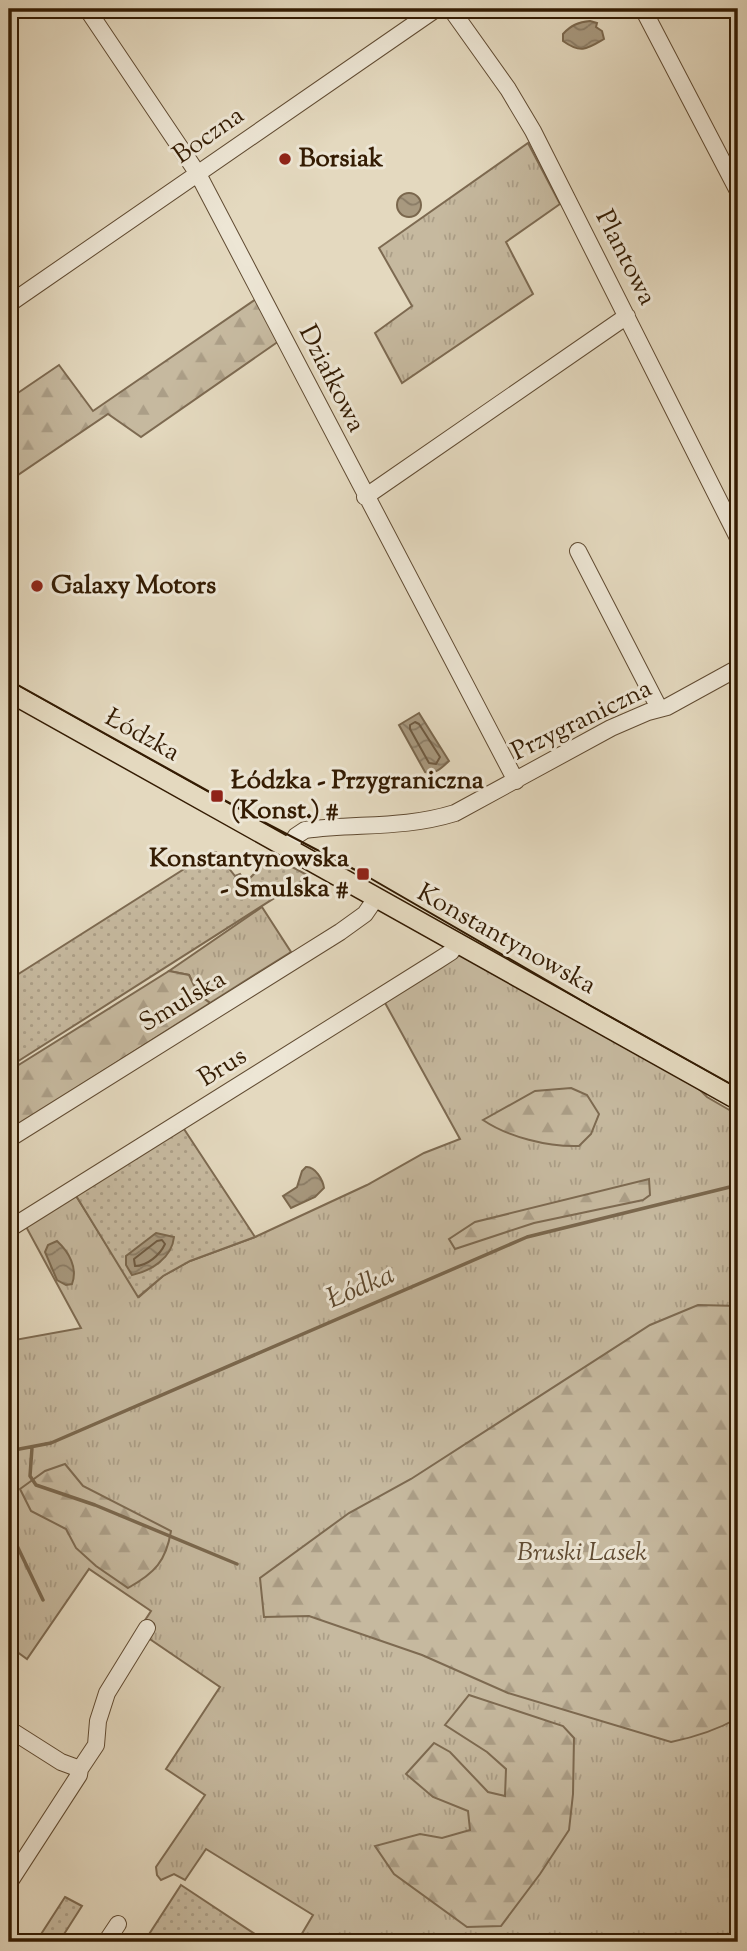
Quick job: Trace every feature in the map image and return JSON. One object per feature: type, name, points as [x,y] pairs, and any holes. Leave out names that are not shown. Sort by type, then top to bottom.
[{"type":"main road","name":"Łódzka","points":[[9,692],[249,826]]},
{"type":"main road","name":"Konstantynowska","points":[[249,826],[738,1100]]},
{"type":"street","name":"Działkowa","points":[[87,9],[198,174],[516,781]]},
{"type":"street","name":"Boczna","points":[[9,304],[436,9]]},
{"type":"street","name":"Plantowa","points":[[452,9],[508,89],[533,131],[738,538]]},
{"type":"street","points":[[643,9],[738,191]]},
{"type":"street","points":[[365,497],[627,316]]},
{"type":"street","points":[[578,551],[659,708]]},
{"type":"street","name":"Przygraniczna","points":[[288,848],[298,834],[306,830],[387,827],[428,822],[455,813],[611,728],[667,707],[738,668]]},
{"type":"street","name":"Smulska","points":[[9,1139],[340,932],[362,916],[376,898]]},
{"type":"street","name":"Brus","points":[[9,1229],[438,961],[451,952],[458,942]]},
{"type":"street","points":[[11,1874],[79,1775],[96,1745],[98,1721],[107,1693],[147,1628]]},
{"type":"street","points":[[9,1729],[61,1762],[80,1769]]},
{"type":"street","points":[[106,1942],[118,1924]]},
{"type":"green space","points":[[528,143],[560,204],[506,242],[533,294],[402,383],[375,333],[412,306],[379,248]]},
{"type":"green space","points":[[256,299],[279,341],[141,437],[108,414],[9,481],[9,399],[59,365],[93,411]]},
{"type":"green space","points":[[211,852],[216,852],[235,876],[240,874],[246,882],[272,856],[309,876],[9,1067],[9,980]]},
{"type":"green space","points":[[262,907],[291,952],[210,1003],[198,994],[189,975],[169,971]]},
{"type":"green space","points":[[464,954],[693,1083],[707,1097],[738,1115],[738,1942],[297,1942],[313,1915],[206,1849],[185,1880],[174,1874],[161,1880],[157,1875],[156,1867],[205,1795],[166,1769],[220,1687],[138,1631],[151,1611],[89,1569],[27,1659],[9,1646],[9,1341],[81,1328],[24,1223],[75,1194],[139,1297],[163,1276],[190,1261],[255,1237],[367,1185],[424,1153],[460,1139],[384,1001],[455,956]]},
{"type":"green space","points":[[169,971],[189,975],[198,994],[210,1003],[9,1131],[9,1071]]},
{"type":"green space","points":[[571,1088],[587,1095],[599,1114],[591,1134],[579,1146],[529,1140],[483,1120],[535,1091]]},
{"type":"green space","points":[[182,1126],[255,1237],[190,1261],[163,1276],[138,1297],[75,1194]]},
{"type":"green space","points":[[649,1179],[650,1195],[643,1200],[534,1223],[455,1249],[449,1239],[475,1222]]},
{"type":"green space","name":"Bruski Lasek","points":[[698,1305],[738,1306],[738,1718],[706,1733],[671,1742],[508,1693],[422,1655],[309,1616],[264,1617],[260,1578],[349,1513],[411,1479],[650,1325]]},
{"type":"green space","points":[[65,1464],[83,1486],[171,1531],[166,1550],[158,1565],[128,1588],[76,1548],[66,1529],[31,1511],[20,1489],[45,1471]]},
{"type":"green space","points":[[469,1695],[563,1726],[574,1738],[569,1830],[501,1926],[467,1927],[394,1874],[375,1846],[420,1834],[442,1838],[470,1830],[468,1811],[433,1797],[406,1774],[434,1743],[450,1752],[488,1792],[505,1796],[506,1769],[487,1752],[445,1725]]},
{"type":"green space","points":[[181,1885],[267,1942],[144,1942]]},
{"type":"green space","points":[[65,1897],[82,1906],[59,1942],[36,1942]]},
{"type":"water","points":[[590,21],[597,23],[596,27],[602,31],[604,39],[584,49],[575,48],[563,41],[563,34],[569,28]]},
{"type":"water","points":[[409,193],[420,200],[421,205],[414,216],[409,217],[398,210],[397,205],[404,194]]},
{"type":"water","points":[[419,713],[449,761],[432,772],[425,772],[399,725]]},
{"type":"water","points":[[306,1167],[318,1174],[324,1188],[315,1197],[291,1208],[283,1196],[297,1187]]},
{"type":"water","points":[[156,1233],[174,1237],[169,1251],[153,1267],[132,1275],[126,1265],[126,1256]]},
{"type":"water","points":[[57,1241],[71,1261],[74,1272],[72,1284],[66,1285],[57,1280],[45,1252],[48,1245]]},
{"type":"waterway","name":"Łódka","points":[[9,1451],[51,1443],[527,1237],[738,1185]]},
{"type":"waterway","points":[[32,1448],[30,1476],[36,1485],[95,1505],[237,1564]]},
{"type":"waterway","points":[[9,1529],[43,1600]]},
{"type":"tram line","points":[[9,680],[260,820],[363,874],[738,1088]]},
{"type":"place","name":"Borsiak","points":[[285,159]]},
{"type":"place","name":"Galaxy Motors","points":[[37,586]]},
{"type":"place","name":"Łódzka - Przygraniczna (Konst.) #","points":[[217,796]]},
{"type":"place","name":"Konstantynowska - Smulska #","points":[[363,874]]}]
